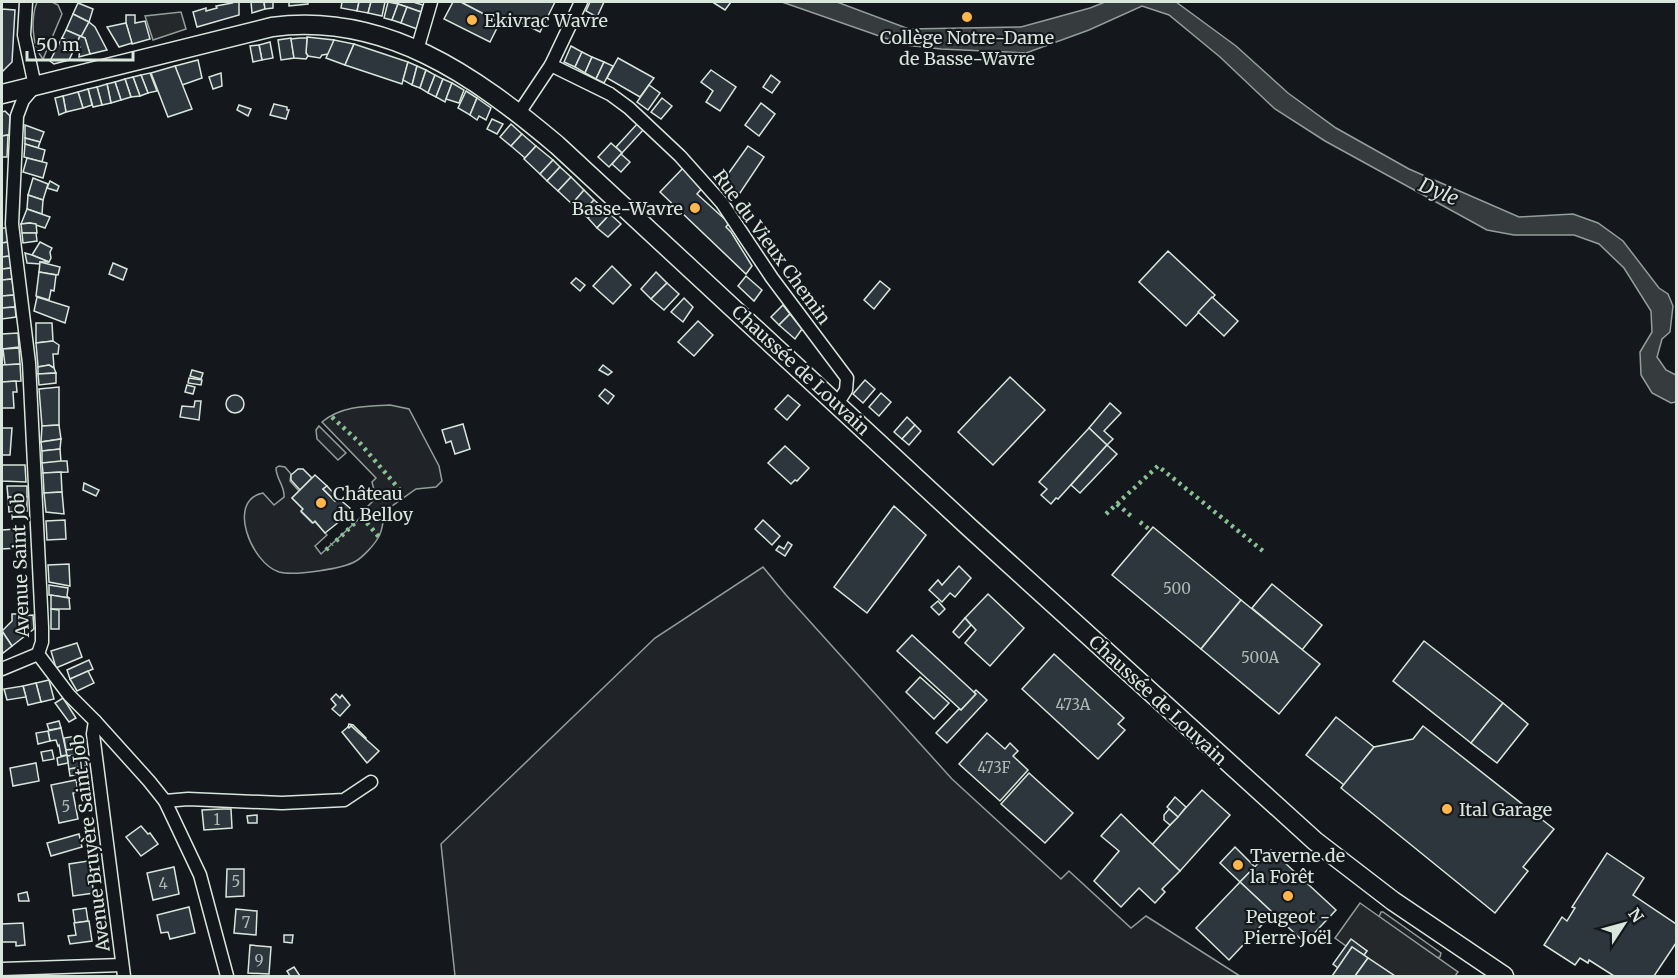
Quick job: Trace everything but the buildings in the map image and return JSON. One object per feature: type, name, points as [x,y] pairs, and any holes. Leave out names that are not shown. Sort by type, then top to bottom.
[{"type":"main road","name":"Chaussée de Louvain","points":[[2,94],[291,24],[328,24],[349,27],[417,50],[490,92],[519,113],[596,181],[1227,763],[1315,841],[1393,901],[1504,976]]},
{"type":"street","points":[[26,2],[24,35],[35,86]]},
{"type":"street","points":[[417,50],[431,2]]},
{"type":"street","points":[[519,113],[551,65],[581,2]]},
{"type":"street","name":"Rue du Vieux Chemin","points":[[551,65],[610,94],[629,108],[680,156],[722,203],[772,278],[847,378],[846,390],[837,404]]},
{"type":"street","name":"Avenue Saint Job","points":[[35,86],[23,100],[17,116],[12,224],[29,375],[42,627],[42,642],[38,654]]},
{"type":"street","points":[[2,669],[38,654]]},
{"type":"street","name":"Avenue Bruyère Saint-Job","points":[[38,654],[69,695],[95,721],[93,734],[123,971]]},
{"type":"street","points":[[95,721],[165,801],[200,875],[227,976]]},
{"type":"street","points":[[165,801],[188,799],[282,803],[344,800],[371,782]]},
{"type":"street","points":[[2,969],[123,971]]},
{"type":"shaded area","points":[[37,2],[52,2],[58,5],[62,14],[43,59],[36,46],[33,31]]},
{"type":"shaded area","points":[[181,12],[186,29],[153,40],[145,16]]},
{"type":"shaded area","points":[[390,405],[409,409],[439,466],[442,481],[436,487],[416,489],[385,511],[380,535],[362,557],[350,564],[296,573],[279,572],[269,566],[259,557],[247,532],[244,519],[246,507],[252,498],[263,493],[274,505],[284,497],[276,468],[285,467],[291,474],[290,481],[299,491],[292,498],[303,509],[301,512],[327,535],[315,546],[321,554],[361,517],[362,512],[376,498],[372,482],[376,478],[322,422],[346,410]]},
{"type":"shaded area","points":[[319,426],[346,453],[338,460],[317,439],[316,430]]},
{"type":"shaded area","points":[[763,567],[952,779],[1061,879],[1069,871],[1131,928],[1146,916],[1240,976],[455,976],[441,844],[655,638]]},
{"type":"shaded area","points":[[1360,903],[1458,972],[1455,976],[1395,976],[1364,955],[1367,951],[1351,940],[1346,946],[1335,938]]},
{"type":"shaded area","points":[[1381,912],[1441,953],[1440,957],[1436,958],[1379,917]]},
{"type":"water","name":"Dyle","points":[[782,2],[837,2],[909,29],[1021,27],[1105,2],[1176,2],[1236,46],[1288,93],[1336,128],[1409,169],[1519,217],[1573,214],[1598,223],[1623,241],[1659,288],[1668,294],[1673,306],[1670,332],[1662,339],[1657,357],[1666,370],[1676,375],[1676,402],[1671,403],[1652,393],[1641,375],[1640,352],[1652,332],[1651,311],[1624,268],[1599,244],[1574,235],[1514,235],[1487,230],[1325,141],[1275,109],[1220,57],[1169,15],[1142,6],[1089,30],[1026,53],[905,45]]},
{"type":"hedge","points":[[332,417],[359,442],[400,490]]},
{"type":"hedge","points":[[1106,514],[1158,466],[1263,551]]},
{"type":"hedge","points":[[1117,504],[1131,516]]},
{"type":"hedge","points":[[362,517],[379,537]]},
{"type":"hedge","points":[[336,541],[357,521]]},
{"type":"hedge","points":[[1140,522],[1150,530]]},
{"type":"hedge","points":[[326,550],[332,544]]},
{"type":"place","name":"Collège Notre-Dame de Basse-Wavre","points":[[967,17]]},
{"type":"place","name":"Ekivrac Wavre","points":[[472,20]]},
{"type":"place","name":"Basse-Wavre","points":[[695,208]]},
{"type":"place","name":"Château du Belloy","points":[[321,503]]},
{"type":"place","name":"Ital Garage","points":[[1447,809]]},
{"type":"place","name":"Taverne de la Forêt","points":[[1238,865]]},
{"type":"place","name":"Peugeot - Pierre Joël","points":[[1288,896]]}]
